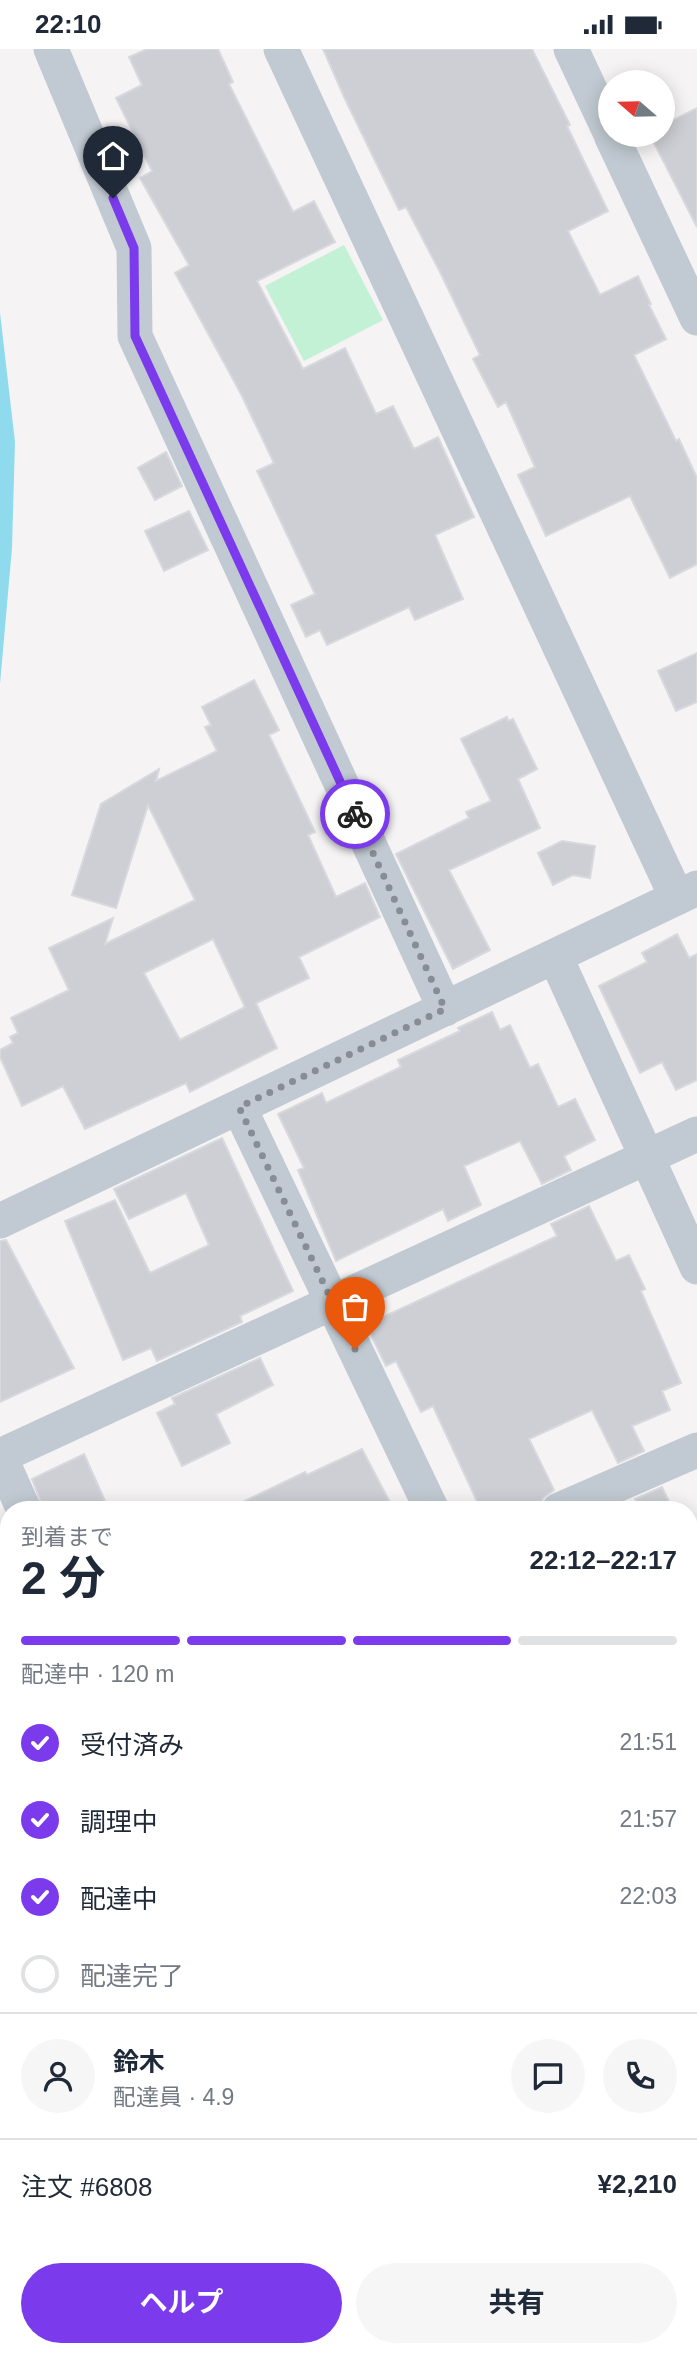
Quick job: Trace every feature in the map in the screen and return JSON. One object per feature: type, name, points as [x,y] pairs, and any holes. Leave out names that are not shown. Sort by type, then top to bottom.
[{"type":"street","points":[[51,49],[134,248],[135,336],[445,1009]]},
{"type":"street","points":[[0,1221],[687,893],[281,49]]},
{"type":"street","points":[[571,49],[598,107]]},
{"type":"street","points":[[617,147],[697,318]]},
{"type":"street","points":[[555,956],[645,1158],[697,1266]]},
{"type":"street","points":[[239,1107],[428,1501]]},
{"type":"street","points":[[20,1501],[0,1457],[697,1134]]},
{"type":"street","points":[[580,1501],[697,1450]]},
{"type":"green space","points":[[344,245],[383,320],[304,361],[265,286]]},
{"type":"water","points":[[0,313],[15,442],[12,548],[0,684]]},
{"type":"building","points":[[147,49],[218,49],[233,82],[229,84],[293,212],[314,201],[335,242],[257,281],[303,369],[345,348],[376,414],[393,406],[414,449],[438,437],[474,517],[435,535],[463,599],[415,620],[409,607],[327,645],[320,630],[306,637],[291,605],[315,594],[257,471],[274,463],[241,394],[175,273],[189,265],[140,178],[152,171],[116,98],[142,85],[129,57]]},
{"type":"building","points":[[323,49],[532,49],[570,125],[567,126],[608,211],[568,231],[600,295],[638,276],[666,339],[634,355],[697,478],[697,564],[670,578],[630,496],[546,536],[518,475],[535,467],[506,402],[498,407],[473,359],[480,355],[440,272],[406,207],[399,210]]},
{"type":"building","points":[[697,108],[697,227],[656,147],[676,147],[676,118]]},
{"type":"building","points":[[166,452],[182,486],[155,500],[138,468]]},
{"type":"building","points":[[189,511],[208,550],[164,571],[145,531]]},
{"type":"building","points":[[697,653],[697,702],[676,711],[658,671]]},
{"type":"building","points":[[254,680],[279,730],[269,735],[315,832],[308,835],[336,897],[365,883],[380,917],[299,957],[309,978],[256,1003],[277,1048],[190,1092],[186,1083],[85,1129],[63,1086],[22,1106],[0,1057],[0,1050],[13,1043],[10,1037],[18,1033],[11,1018],[69,990],[49,948],[113,918],[105,944],[195,900],[148,805],[116,908],[72,895],[101,804],[159,769],[156,781],[217,751],[205,727],[211,725],[202,707]],"holes":[[[213,939],[245,1007],[180,1040],[144,973]]]},
{"type":"building","points":[[507,717],[508,721],[513,719],[537,769],[518,779],[540,828],[449,870],[490,950],[453,969],[396,854],[469,818],[466,812],[491,801],[461,739]]},
{"type":"building","points":[[562,841],[595,846],[590,878],[573,875],[553,885],[538,853]]},
{"type":"building","points":[[677,934],[689,958],[697,954],[697,1080],[676,1090],[662,1062],[640,1073],[599,986],[647,962],[642,953]]},
{"type":"building","points":[[492,1012],[500,1030],[510,1025],[530,1068],[538,1064],[558,1107],[575,1099],[595,1140],[564,1156],[571,1170],[542,1184],[520,1141],[464,1166],[481,1205],[448,1221],[443,1209],[336,1261],[298,1170],[304,1168],[278,1114],[322,1093],[326,1103],[401,1067],[398,1060],[460,1031],[458,1028]]},
{"type":"building","points":[[222,1138],[293,1291],[240,1316],[242,1322],[157,1361],[151,1348],[123,1360],[65,1221],[115,1200],[150,1273],[209,1245],[186,1193],[129,1219],[114,1189]]},
{"type":"building","points":[[589,1206],[616,1261],[629,1255],[645,1289],[641,1291],[681,1383],[662,1391],[670,1410],[632,1426],[644,1451],[618,1463],[592,1410],[529,1439],[554,1490],[542,1501],[477,1501],[433,1406],[421,1412],[396,1361],[386,1366],[366,1325],[557,1236],[551,1224]]},
{"type":"building","points":[[6,1240],[74,1368],[0,1402],[0,1241]]},
{"type":"building","points":[[260,1358],[273,1385],[216,1414],[230,1443],[182,1466],[157,1413],[175,1404],[172,1398]]},
{"type":"building","points":[[362,1449],[389,1501],[245,1501],[305,1472],[307,1475]]},
{"type":"building","points":[[84,1454],[105,1501],[41,1501],[32,1479]]},
{"type":"building","points":[[662,1487],[669,1501],[636,1501],[635,1499]]},
{"type":"way so far","points":[[355,814],[445,1009],[239,1107],[355,1349]]},
{"type":"route","points":[[113,198],[134,248],[135,336],[355,814]]}]
